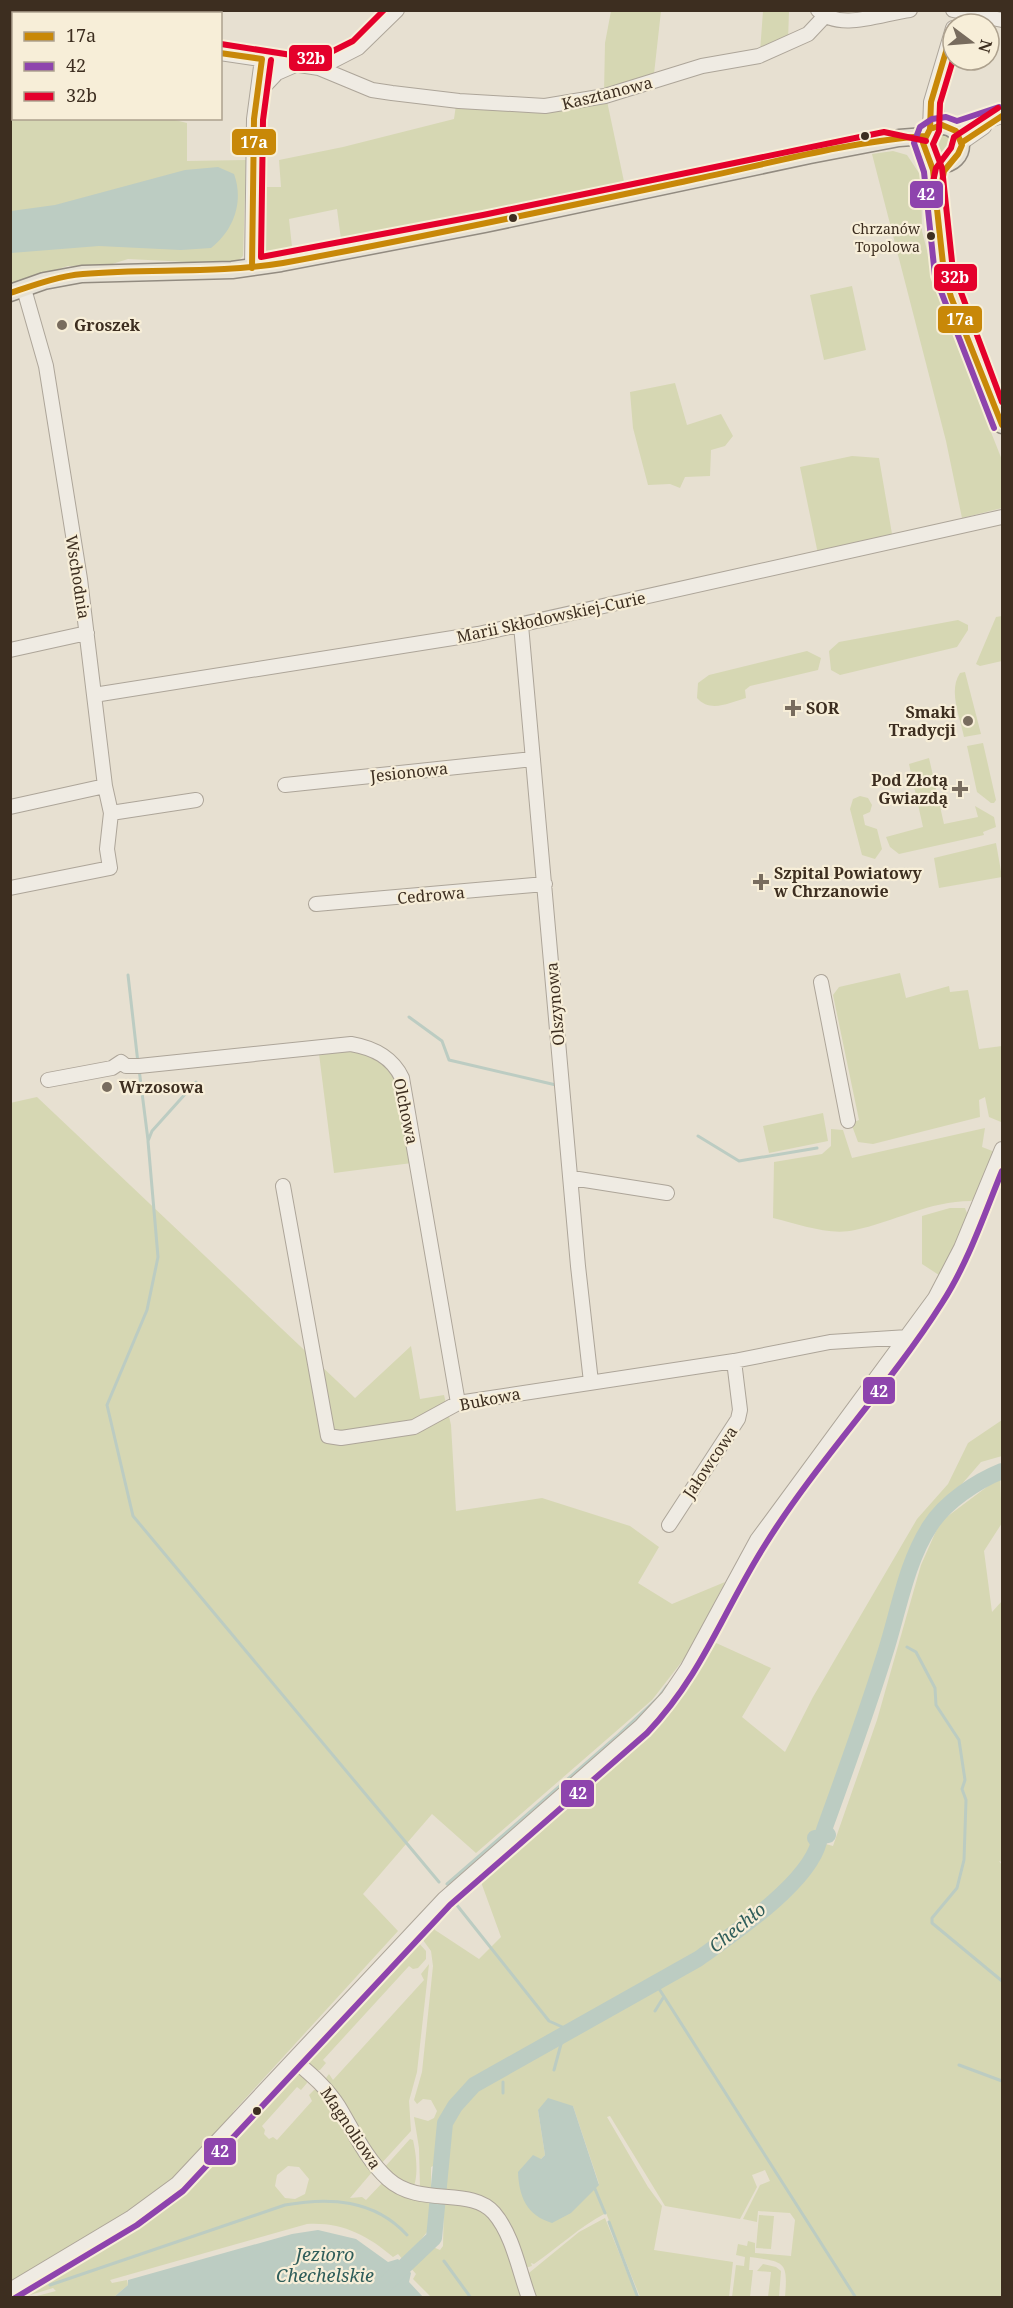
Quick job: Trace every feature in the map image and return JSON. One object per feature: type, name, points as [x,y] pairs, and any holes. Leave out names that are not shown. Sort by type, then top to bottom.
[{"type":"main road","points":[[17,291],[59,278],[97,273],[252,268],[476,226],[810,155],[886,141],[938,139]]},
{"type":"main road","points":[[937,210],[944,172],[951,162],[944,164],[938,139]]},
{"type":"main road","points":[[938,139],[937,210],[941,256],[951,297],[1002,425]]},
{"type":"street","points":[[319,68],[358,48],[397,10]]},
{"type":"street","name":"Kasztanowa","points":[[222,53],[293,66],[319,68],[372,90],[459,101],[545,106],[613,94],[702,66],[757,57],[808,34],[821,14],[840,21],[910,10]]},
{"type":"street","points":[[956,11],[1002,20]]},
{"type":"street","points":[[268,60],[271,78]]},
{"type":"street","points":[[252,268],[254,119],[258,93],[268,60]]},
{"type":"street","points":[[258,93],[271,78],[293,66]]},
{"type":"street","points":[[941,70],[929,114],[938,139],[998,118]]},
{"type":"street","name":"Wschodnia","points":[[10,888],[110,868],[107,849],[111,813],[105,786],[87,633],[46,366],[17,291]]},
{"type":"street","name":"Marii Skłodowskiej-Curie","points":[[94,695],[383,650],[521,624],[1002,517]]},
{"type":"street","name":"Olszynowa","points":[[521,624],[572,1178],[578,1266],[591,1382]]},
{"type":"street","points":[[10,650],[87,633]]},
{"type":"street","name":"Jesionowa","points":[[285,785],[533,759]]},
{"type":"street","points":[[10,807],[105,786]]},
{"type":"street","points":[[111,813],[196,800]]},
{"type":"street","name":"Cedrowa","points":[[316,904],[545,884]]},
{"type":"street","points":[[821,982],[848,1121]]},
{"type":"street","name":"Olchowa","points":[[48,1080],[112,1068],[121,1062],[126,1066],[139,1066],[351,1044],[372,1050],[392,1061],[402,1078],[458,1403]]},
{"type":"street","points":[[10,2290],[132,2217],[169,2190],[213,2148],[444,1899],[641,1726],[668,1697],[687,1668],[757,1540],[908,1337],[946,1278],[1002,1149]]},
{"type":"street","points":[[572,1178],[667,1193]]},
{"type":"street","name":"Bukowa","points":[[283,1186],[328,1436],[341,1438],[414,1427],[458,1403],[734,1361],[830,1342],[908,1337]]},
{"type":"street","name":"Jałowcowa","points":[[669,1525],[738,1419],[740,1410],[734,1361]]},
{"type":"street","name":"Magnoliowa","points":[[295,2061],[328,2092],[378,2170],[399,2187],[439,2198],[466,2198],[477,2201],[493,2212],[507,2236],[529,2298]]},
{"type":"green space","points":[[611,11],[661,11],[654,74],[604,93],[605,43]]},
{"type":"green space","points":[[763,11],[789,11],[788,41],[760,52]]},
{"type":"green space","points":[[607,101],[626,191],[342,247],[337,209],[289,219],[293,256],[261,259],[257,254],[258,187],[281,187],[279,160],[343,147],[454,119],[456,105]]},
{"type":"green space","points":[[11,102],[12,120],[175,120],[187,123],[187,161],[246,160],[243,256],[237,262],[228,264],[128,259],[109,265],[68,266],[12,283]]},
{"type":"green space","points":[[942,133],[951,136],[954,145],[951,154],[942,157],[933,154],[930,145],[933,136]]},
{"type":"green space","points":[[893,151],[907,155],[921,176],[922,231],[942,308],[1002,460],[1002,508],[962,518],[946,441],[872,154]]},
{"type":"green space","points":[[852,286],[866,350],[824,360],[810,295]]},
{"type":"green space","points":[[675,383],[687,425],[721,414],[733,436],[725,446],[711,450],[710,476],[685,477],[680,488],[670,484],[648,485],[633,428],[630,392]]},
{"type":"green space","points":[[852,456],[879,458],[892,534],[818,554],[800,467]]},
{"type":"green space","points":[[1002,616],[1002,661],[980,666],[976,664],[996,617]]},
{"type":"green space","points":[[958,620],[968,625],[968,630],[957,647],[840,675],[831,670],[829,651],[839,642]]},
{"type":"green space","points":[[807,651],[821,658],[818,670],[750,686],[745,690],[746,698],[720,706],[702,703],[697,698],[698,683],[709,675]]},
{"type":"green space","points":[[965,672],[981,734],[964,737],[956,704],[955,688],[960,673]]},
{"type":"green space","points":[[983,743],[996,800],[994,803],[977,792],[967,746]]},
{"type":"green space","points":[[929,758],[944,824],[978,817],[975,806],[994,817],[996,827],[983,832],[984,835],[899,854],[890,847],[886,837],[923,827],[909,764]]},
{"type":"green space","points":[[860,796],[868,798],[872,805],[870,812],[863,815],[865,825],[877,829],[882,849],[875,859],[862,855],[850,809],[853,799]]},
{"type":"green space","points":[[996,843],[1002,877],[939,888],[934,858]]},
{"type":"green space","points":[[900,973],[906,998],[949,986],[950,992],[968,990],[979,1049],[1002,1046],[1001,1122],[989,1117],[985,1097],[979,1100],[980,1117],[873,1144],[858,1142],[851,1123],[859,1120],[833,995],[839,987]]},
{"type":"green space","points":[[354,1051],[379,1059],[398,1078],[412,1163],[334,1173],[319,1054]]},
{"type":"green space","points":[[37,1097],[355,1398],[411,1346],[420,1399],[444,1395],[451,1425],[456,1511],[542,1498],[630,1526],[659,1547],[638,1583],[672,1604],[725,1582],[687,1655],[652,1700],[476,1853],[432,1814],[363,1894],[398,1931],[233,2112],[235,2117],[211,2144],[151,2199],[11,2285],[10,1103]]},
{"type":"green space","points":[[823,1113],[828,1141],[769,1153],[763,1126]]},
{"type":"green space","points":[[985,1128],[982,1147],[995,1152],[976,1196],[971,1201],[941,1204],[855,1230],[835,1232],[773,1218],[774,1162],[822,1154],[831,1146],[831,1129],[843,1130],[852,1158]]},
{"type":"green space","points":[[950,1208],[965,1208],[968,1216],[942,1277],[922,1264],[922,1216]]},
{"type":"green space","points":[[1002,1420],[1002,1456],[981,1462],[923,1529],[910,1560],[864,1708],[832,1798],[811,1857],[801,1872],[715,1943],[478,2079],[460,2097],[447,2117],[440,2138],[437,2164],[431,2167],[431,2194],[420,2189],[419,2148],[414,2117],[428,2121],[434,2118],[437,2111],[431,2100],[423,2099],[417,2104],[414,2100],[422,2072],[433,1966],[431,1951],[420,1936],[433,1922],[435,1930],[479,1959],[501,1937],[481,1882],[510,1852],[665,1716],[685,1691],[714,1642],[771,1668],[742,1717],[785,1752],[813,1697],[917,1519],[948,1484],[968,1443]]},
{"type":"green space","points":[[1000,1477],[1002,1523],[984,1551],[992,1612],[1002,1601],[1002,1862],[999,1861],[1002,1865],[1002,2297],[785,2297],[786,2276],[782,2265],[771,2260],[750,2257],[749,2270],[753,2270],[750,2297],[732,2297],[736,2265],[744,2266],[745,2257],[736,2255],[738,2244],[747,2246],[748,2241],[755,2243],[755,2253],[791,2256],[795,2220],[790,2213],[758,2211],[757,2222],[743,2219],[760,2185],[770,2181],[765,2170],[752,2175],[757,2187],[740,2219],[665,2206],[610,2116],[607,2117],[648,2187],[662,2206],[654,2250],[733,2262],[729,2297],[640,2297],[606,2213],[534,2264],[531,2263],[532,2266],[521,2269],[503,2220],[445,2195],[448,2166],[443,2165],[443,2153],[447,2130],[456,2110],[479,2084],[726,1944],[805,1876],[822,1843],[833,1846],[877,1720],[921,1565],[940,1522]],"holes":[[[573,2106],[599,2184],[541,2159],[545,2155],[538,2110]]]},
{"type":"green space","points":[[416,1940],[426,1951],[426,1959],[418,1968],[413,1969],[409,1966],[323,2060],[326,2063],[320,2070],[314,2070],[306,2063]]},
{"type":"green space","points":[[429,1964],[417,2072],[409,2101],[411,2131],[380,2165],[326,2078],[329,2074],[333,2080],[424,1980],[421,1974]]},
{"type":"green space","points":[[296,2071],[306,2078],[307,2083],[301,2090],[297,2087],[262,2126],[265,2130],[264,2134],[269,2139],[273,2137],[277,2140],[312,2101],[309,2095],[314,2090],[321,2090],[373,2171],[350,2198],[362,2197],[366,2200],[384,2181],[434,2201],[431,2227],[404,2261],[398,2254],[393,2257],[364,2236],[332,2225],[307,2224],[110,2280],[112,2283],[127,2280],[128,2285],[114,2297],[33,2297],[56,2291],[53,2288],[27,2296],[22,2293],[137,2222],[181,2191]],"holes":[[[288,2166],[299,2167],[309,2179],[305,2194],[295,2199],[285,2198],[275,2186],[277,2175]]]},
{"type":"green space","points":[[410,2139],[413,2140],[416,2164],[413,2188],[383,2169]]},
{"type":"green space","points":[[444,2202],[474,2204],[487,2214],[502,2235],[524,2297],[431,2297],[413,2279],[416,2274],[410,2267],[433,2247],[440,2250],[443,2246]]},
{"type":"green space","points":[[759,2215],[774,2216],[771,2249],[756,2248]]},
{"type":"green space","points":[[605,2218],[637,2297],[532,2297],[524,2277],[579,2232]]},
{"type":"green space","points":[[763,2264],[776,2267],[781,2271],[779,2297],[768,2297],[771,2272],[757,2271]]},
{"type":"water","points":[[218,167],[234,174],[238,194],[231,224],[226,233],[211,248],[181,250],[99,246],[11,253],[11,211],[55,205],[185,170]]},
{"type":"water","points":[[548,2098],[573,2106],[599,2185],[571,2213],[552,2223],[536,2215],[526,2204],[520,2189],[518,2172],[533,2155],[541,2159],[545,2155],[538,2110]]},
{"type":"water","name":"Jezioro Chechelskie","points":[[318,2230],[356,2239],[388,2262],[398,2259],[411,2273],[409,2282],[423,2297],[114,2297],[128,2285],[128,2280],[292,2234]]},
{"type":"waterway","points":[[128,975],[138,1063]]},
{"type":"waterway","points":[[409,1017],[442,1041],[449,1060],[556,1085]]},
{"type":"waterway","points":[[139,1069],[148,1140]]},
{"type":"waterway","points":[[196,1082],[152,1131],[148,1141],[158,1257],[147,1310],[107,1405],[133,1516],[439,1882]]},
{"type":"waterway","points":[[698,1136],[739,1161],[817,1148]]},
{"type":"waterway","points":[[1000,1176],[1002,1169]]},
{"type":"waterway","name":"Chechło","points":[[371,2298],[434,2238],[445,2123],[455,2106],[474,2085],[698,1959],[768,1907],[800,1874],[812,1858],[819,1842],[815,1838],[828,1835],[824,1830],[887,1647],[909,1569],[922,1540],[936,1517],[953,1501],[972,1486],[1002,1471]]},
{"type":"waterway","name":"Chechło","points":[[895,1621],[899,1624]]},
{"type":"waterway","points":[[907,1647],[916,1652],[935,1688],[936,1705],[959,1740],[965,1780],[962,1789],[966,1800],[964,1860],[957,1888],[932,1918],[932,1923],[1002,1981]]},
{"type":"waterway","points":[[447,1884],[616,1737],[659,1697],[667,1686]]},
{"type":"waterway","points":[[456,1904],[549,2021],[569,2030]]},
{"type":"waterway","points":[[656,1984],[856,2298]]},
{"type":"waterway","points":[[655,2011],[663,1998]]},
{"type":"waterway","points":[[554,2070],[564,2033]]},
{"type":"waterway","points":[[959,2065],[1002,2081]]},
{"type":"waterway","name":"Chechło","points":[[503,2068],[503,2075]]},
{"type":"waterway","points":[[503,2082],[503,2093]]},
{"type":"waterway","points":[[595,2189],[605,2213]]},
{"type":"waterway","points":[[50,2285],[285,2205],[318,2201],[350,2204],[380,2214],[407,2235]]},
{"type":"waterway","points":[[609,2222],[638,2298]]},
{"type":"waterway","points":[[444,2261],[471,2298]]},
{"type":"transit line","name":"32b","points":[[222,44],[317,59],[353,41],[384,10]]},
{"type":"transit line","name":"17a","points":[[222,53],[262,59],[254,119],[252,268]]},
{"type":"transit line","name":"32b","points":[[271,60],[263,120],[261,257],[483,215],[884,132],[926,141]]},
{"type":"transit line","name":"17a","points":[[930,129],[931,102],[941,68]]},
{"type":"transit line","name":"32b","points":[[949,72],[940,103],[939,131],[933,144],[942,168],[953,271],[1002,402]]},
{"type":"transit line","name":"42","points":[[994,428],[935,276],[924,172],[914,143],[920,127],[932,119],[946,117],[957,121],[999,107]]},
{"type":"transit line","name":"32b","points":[[929,200],[936,168],[951,148],[954,137],[998,108]]},
{"type":"transit line","name":"17a","points":[[961,143],[1002,116]]},
{"type":"transit line","name":"17a","points":[[942,125],[956,131],[962,145],[958,154],[944,171],[937,209],[933,170],[923,143],[930,129],[942,125]]},
{"type":"transit line","name":"17a","points":[[10,293],[55,279],[83,274],[233,269],[283,263],[487,223],[837,148],[925,136]]},
{"type":"transit line","name":"17a","points":[[937,209],[944,273],[951,297],[1002,425]]},
{"type":"transit line","name":"42","points":[[15,2298],[137,2225],[183,2191],[450,1905],[647,1733],[666,1711],[698,1665],[750,1570],[785,1514],[899,1364],[942,1303],[968,1255],[1002,1171]]},
{"type":"place","name":"Chrzanów Topolowa","points":[[931,236]]},
{"type":"place","name":"Groszek","points":[[62,325]]},
{"type":"place","name":"SOR","points":[[793,708]]},
{"type":"place","name":"Smaki Tradycji","points":[[968,721]]},
{"type":"place","name":"Pod Złotą Gwiazdą","points":[[960,789]]},
{"type":"place","name":"Szpital Powiatowy w Chrzanowie","points":[[761,882]]},
{"type":"place","name":"Wrzosowa","points":[[107,1087]]}]
